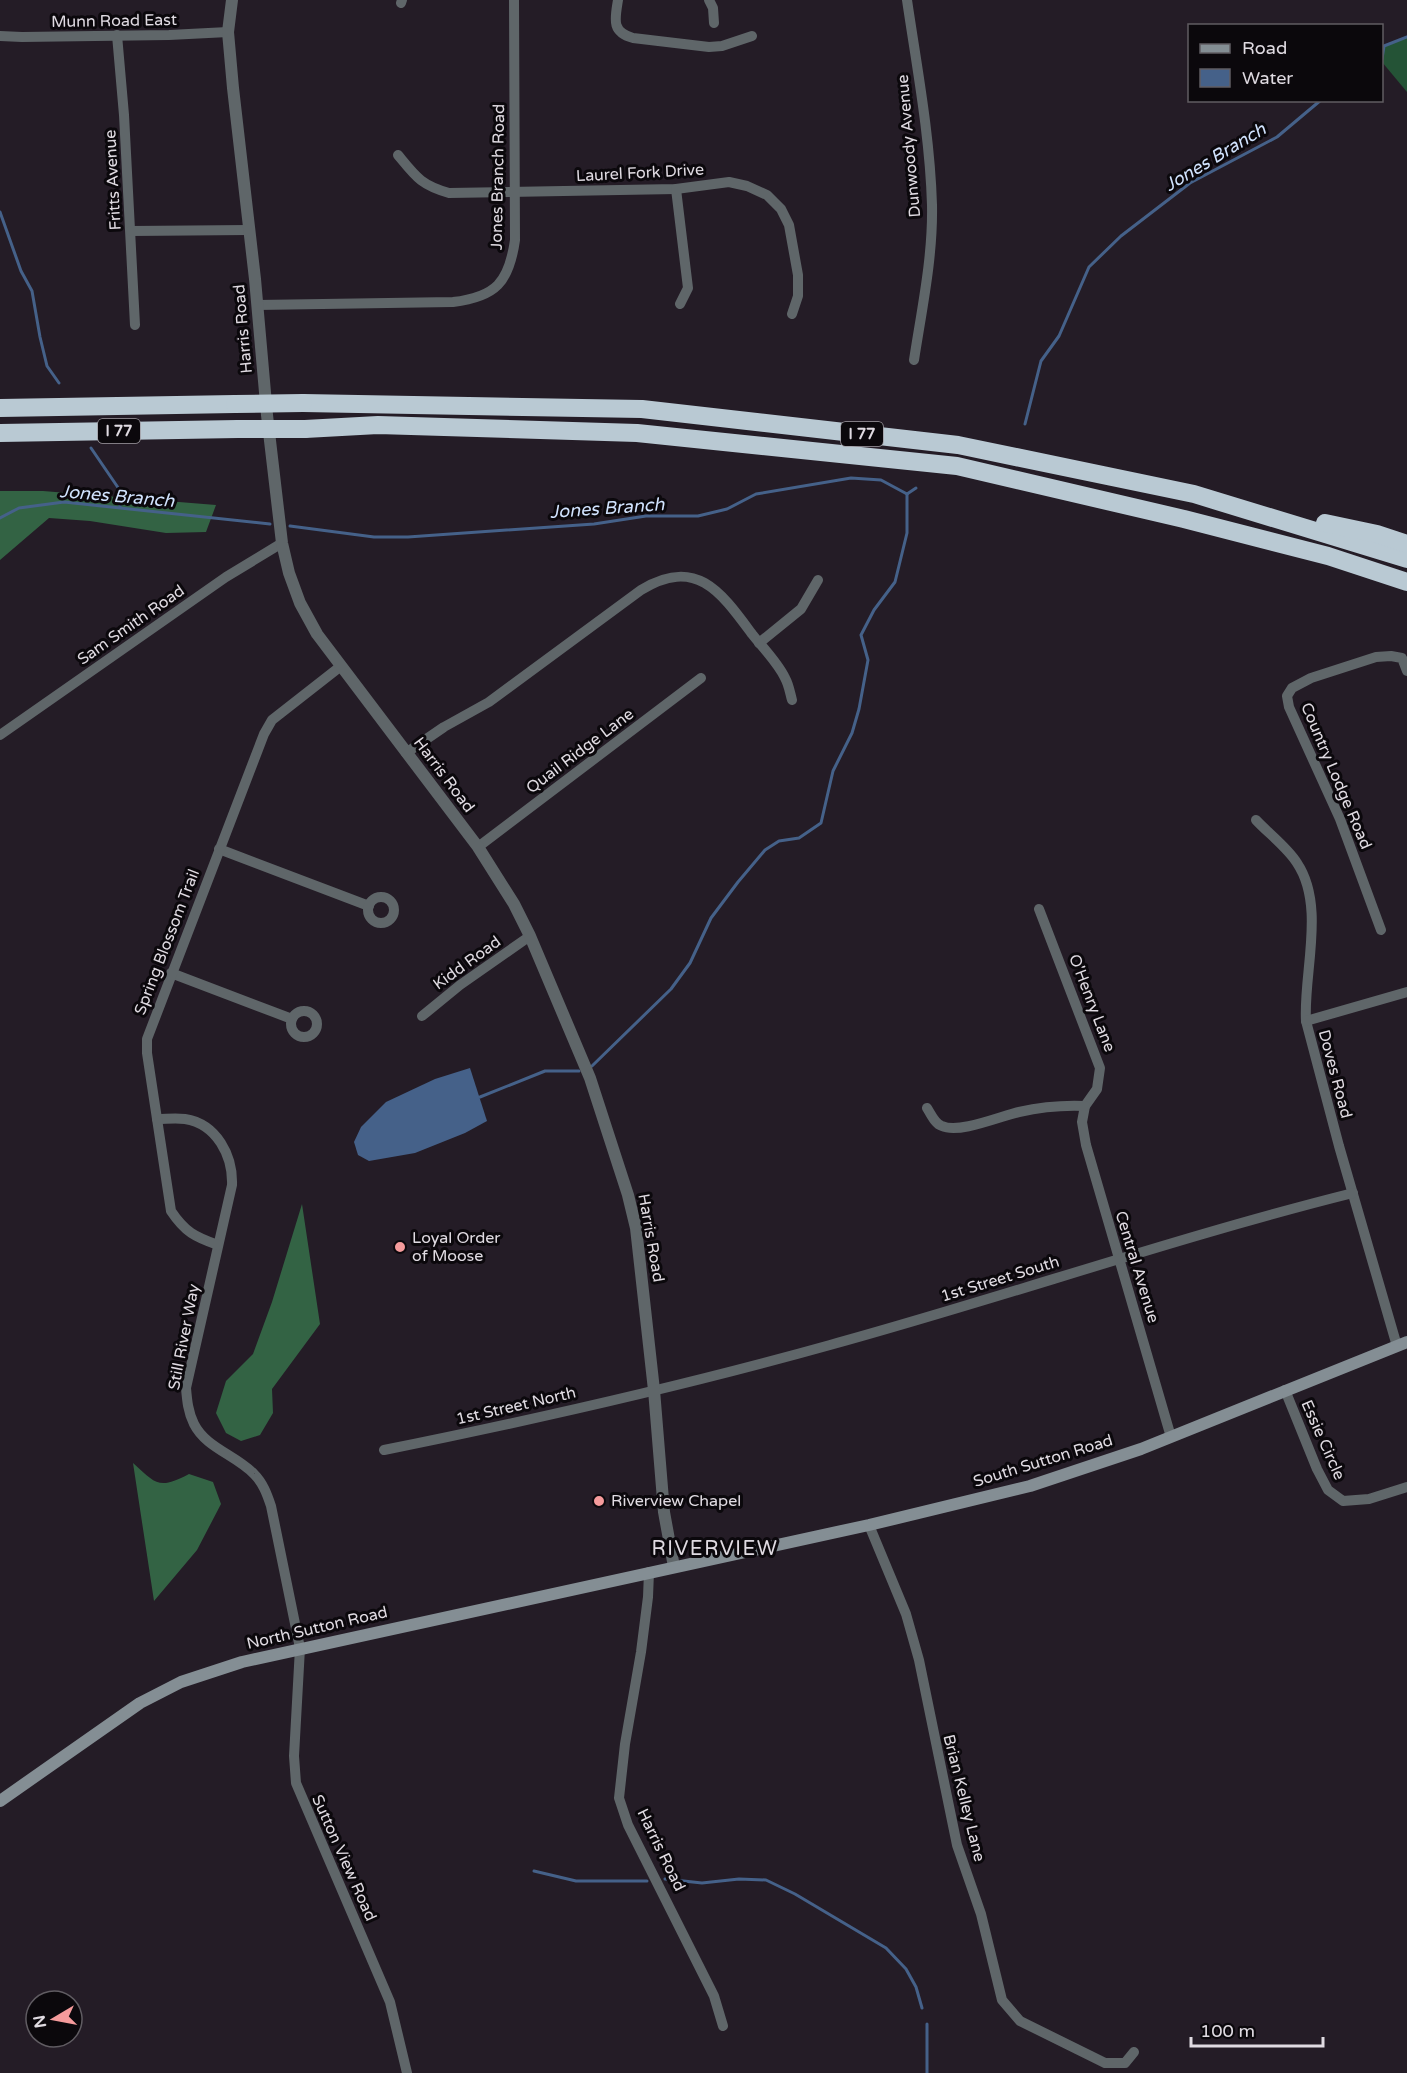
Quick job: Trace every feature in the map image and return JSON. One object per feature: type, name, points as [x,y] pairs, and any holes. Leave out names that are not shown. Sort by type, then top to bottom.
[{"type":"highway","name":"I 77","points":[[0,408],[303,403],[642,408],[958,445],[1194,494],[1407,559]]},
{"type":"highway","name":"I 77","points":[[0,434],[305,429],[378,425],[637,433],[957,466],[1184,519],[1328,556],[1407,582]]},
{"type":"highway","points":[[1194,494],[1377,534],[1407,544]]},
{"type":"highway","points":[[1328,556],[1407,592]]},
{"type":"main road","name":"South Sutton Road","points":[[674,1567],[868,1525],[1030,1486],[1171,1437],[1402,1344]]},
{"type":"main road","name":"North Sutton Road","points":[[0,1801],[100,1730],[150,1698],[181,1682],[242,1662],[300,1648],[674,1567]]},
{"type":"street","name":"Harris Road","points":[[232,0],[228,32],[267,415],[282,543],[289,573],[300,603],[317,633],[478,847],[514,904],[530,936],[590,1078],[628,1195],[636,1228],[654,1390],[664,1512],[674,1567]]},
{"type":"street","name":"Jones Branch Road","points":[[257,304],[453,302],[471,300],[499,285],[508,272],[515,240],[514,0]]},
{"type":"street","points":[[618,0],[615,19],[617,29],[633,38],[709,47],[722,46],[752,36]]},
{"type":"street","points":[[709,0],[713,8],[714,23]]},
{"type":"street","name":"Dunwoody Avenue","points":[[907,0],[927,142],[932,205],[930,258],[914,360]]},
{"type":"street","name":"Munn Road East","points":[[0,36],[169,35],[228,32]]},
{"type":"street","name":"Fritts Avenue","points":[[117,35],[124,115],[135,325]]},
{"type":"street","name":"Laurel Fork Drive","points":[[398,155],[417,178],[430,188],[449,193],[676,189],[729,182],[747,186],[767,195],[781,208],[789,225],[798,275],[798,296],[792,314]]},
{"type":"street","points":[[676,189],[688,288],[680,304]]},
{"type":"street","points":[[131,231],[248,230]]},
{"type":"street","name":"Sam Smith Road","points":[[0,735],[226,577],[282,543]]},
{"type":"street","points":[[406,753],[444,727],[489,702],[656,581],[675,576],[711,585],[725,598],[785,678],[792,700]]},
{"type":"street","points":[[759,643],[801,609],[818,580]]},
{"type":"street","name":"Country Lodge Road","points":[[1381,930],[1340,819],[1288,707],[1287,696],[1292,688],[1311,678],[1376,657],[1402,658],[1407,671]]},
{"type":"street","name":"Spring Blossom Trail","points":[[218,1245],[195,1237],[180,1226],[171,1211],[147,1053],[147,1039],[264,734],[272,720],[341,666]]},
{"type":"street","name":"Quail Ridge Lane","points":[[478,847],[701,678]]},
{"type":"street","name":"Doves Road","points":[[1256,820],[1297,863],[1308,886],[1312,924],[1305,1000],[1306,1021],[1353,1193],[1402,1344]]},
{"type":"street","points":[[219,849],[369,906]]},
{"type":"street","name":"O'Henry Lane","points":[[1039,909],[1100,1068],[1097,1089],[1084,1106]]},
{"type":"street","name":"Kidd Road","points":[[422,1016],[460,985],[530,936]]},
{"type":"street","points":[[171,973],[292,1019]]},
{"type":"street","points":[[1306,1021],[1407,992]]},
{"type":"street","points":[[927,1108],[933,1119],[942,1126],[959,1128],[1018,1112],[1057,1105],[1084,1106]]},
{"type":"street","name":"Central Avenue","points":[[1084,1106],[1082,1122],[1086,1145],[1171,1437]]},
{"type":"street","name":"Still River Way","points":[[157,1119],[186,1119],[200,1124],[216,1136],[226,1149],[232,1169],[232,1185],[186,1388],[188,1410],[195,1426],[209,1442],[253,1472],[265,1489],[271,1506],[300,1648]]},
{"type":"street","name":"1st Street South","points":[[654,1390],[686,1384],[832,1345],[1119,1259],[1353,1193]]},
{"type":"street","name":"1st Street North","points":[[384,1450],[654,1390]]},
{"type":"street","name":"Essie Circle","points":[[1285,1390],[1317,1469],[1328,1490],[1343,1501],[1369,1499],[1407,1487]]},
{"type":"street","name":"Brian Kelley Lane","points":[[868,1525],[906,1614],[919,1660],[957,1845],[981,1914],[1002,2000],[1020,2021],[1105,2063],[1125,2063],[1134,2052]]},
{"type":"street","name":"Harris Road","points":[[649,1572],[641,1652],[625,1744],[619,1798],[628,1825],[714,1996],[723,2026]]},
{"type":"street","name":"Sutton View Road","points":[[300,1648],[294,1756],[296,1783],[384,1985],[407,2073]]},
{"type":"green space","points":[[1407,37],[1407,92],[1383,63],[1383,48]]},
{"type":"green space","points":[[0,491],[43,491],[216,505],[206,532],[166,533],[90,521],[49,518],[0,560]]},
{"type":"green space","points":[[302,1204],[320,1324],[272,1389],[273,1413],[260,1435],[241,1441],[226,1433],[216,1413],[226,1381],[253,1354],[272,1302]]},
{"type":"green space","points":[[133,1463],[147,1476],[158,1482],[171,1482],[189,1474],[213,1482],[221,1504],[197,1550],[154,1601]]},
{"type":"water","points":[[470,1068],[487,1121],[465,1133],[415,1153],[369,1161],[358,1155],[354,1142],[361,1127],[386,1102],[435,1079]]},
{"type":"waterway","name":"Jones Branch","points":[[1383,52],[1384,46],[1407,37]]},
{"type":"waterway","name":"Jones Branch","points":[[1025,424],[1041,361],[1059,336],[1089,267],[1121,236],[1190,183],[1277,137],[1319,102]]},
{"type":"waterway","points":[[0,212],[21,271],[32,291],[47,366],[59,383]]},
{"type":"waterway","points":[[91,448],[119,489],[120,507]]},
{"type":"waterway","name":"Jones Branch","points":[[290,526],[374,537],[408,537],[594,524],[646,516],[698,516],[727,509],[756,494],[851,478],[881,480],[907,494]]},
{"type":"waterway","name":"Jones Branch","points":[[907,494],[916,488]]},
{"type":"waterway","points":[[592,1066],[671,989],[690,963],[711,918],[765,850],[779,841],[799,838],[821,823],[833,771],[852,733],[859,709],[868,660],[861,635],[874,610],[895,582],[907,533],[907,494]]},
{"type":"waterway","name":"Jones Branch","points":[[0,518],[19,508],[64,502],[270,524]]},
{"type":"waterway","points":[[480,1097],[545,1071],[579,1071]]},
{"type":"waterway","points":[[534,1871],[576,1881],[647,1881]]},
{"type":"waterway","points":[[665,1879],[702,1883],[739,1879],[766,1880],[795,1894],[886,1948],[906,1969],[916,1987],[922,2008]]},
{"type":"waterway","points":[[927,2024],[927,2073]]},
{"type":"place","name":"Loyal Order of Moose","points":[[400,1247]]},
{"type":"place","name":"Riverview Chapel","points":[[599,1501]]},
{"type":"district","name":"RIVERVIEW","points":[[715,1549]]}]
